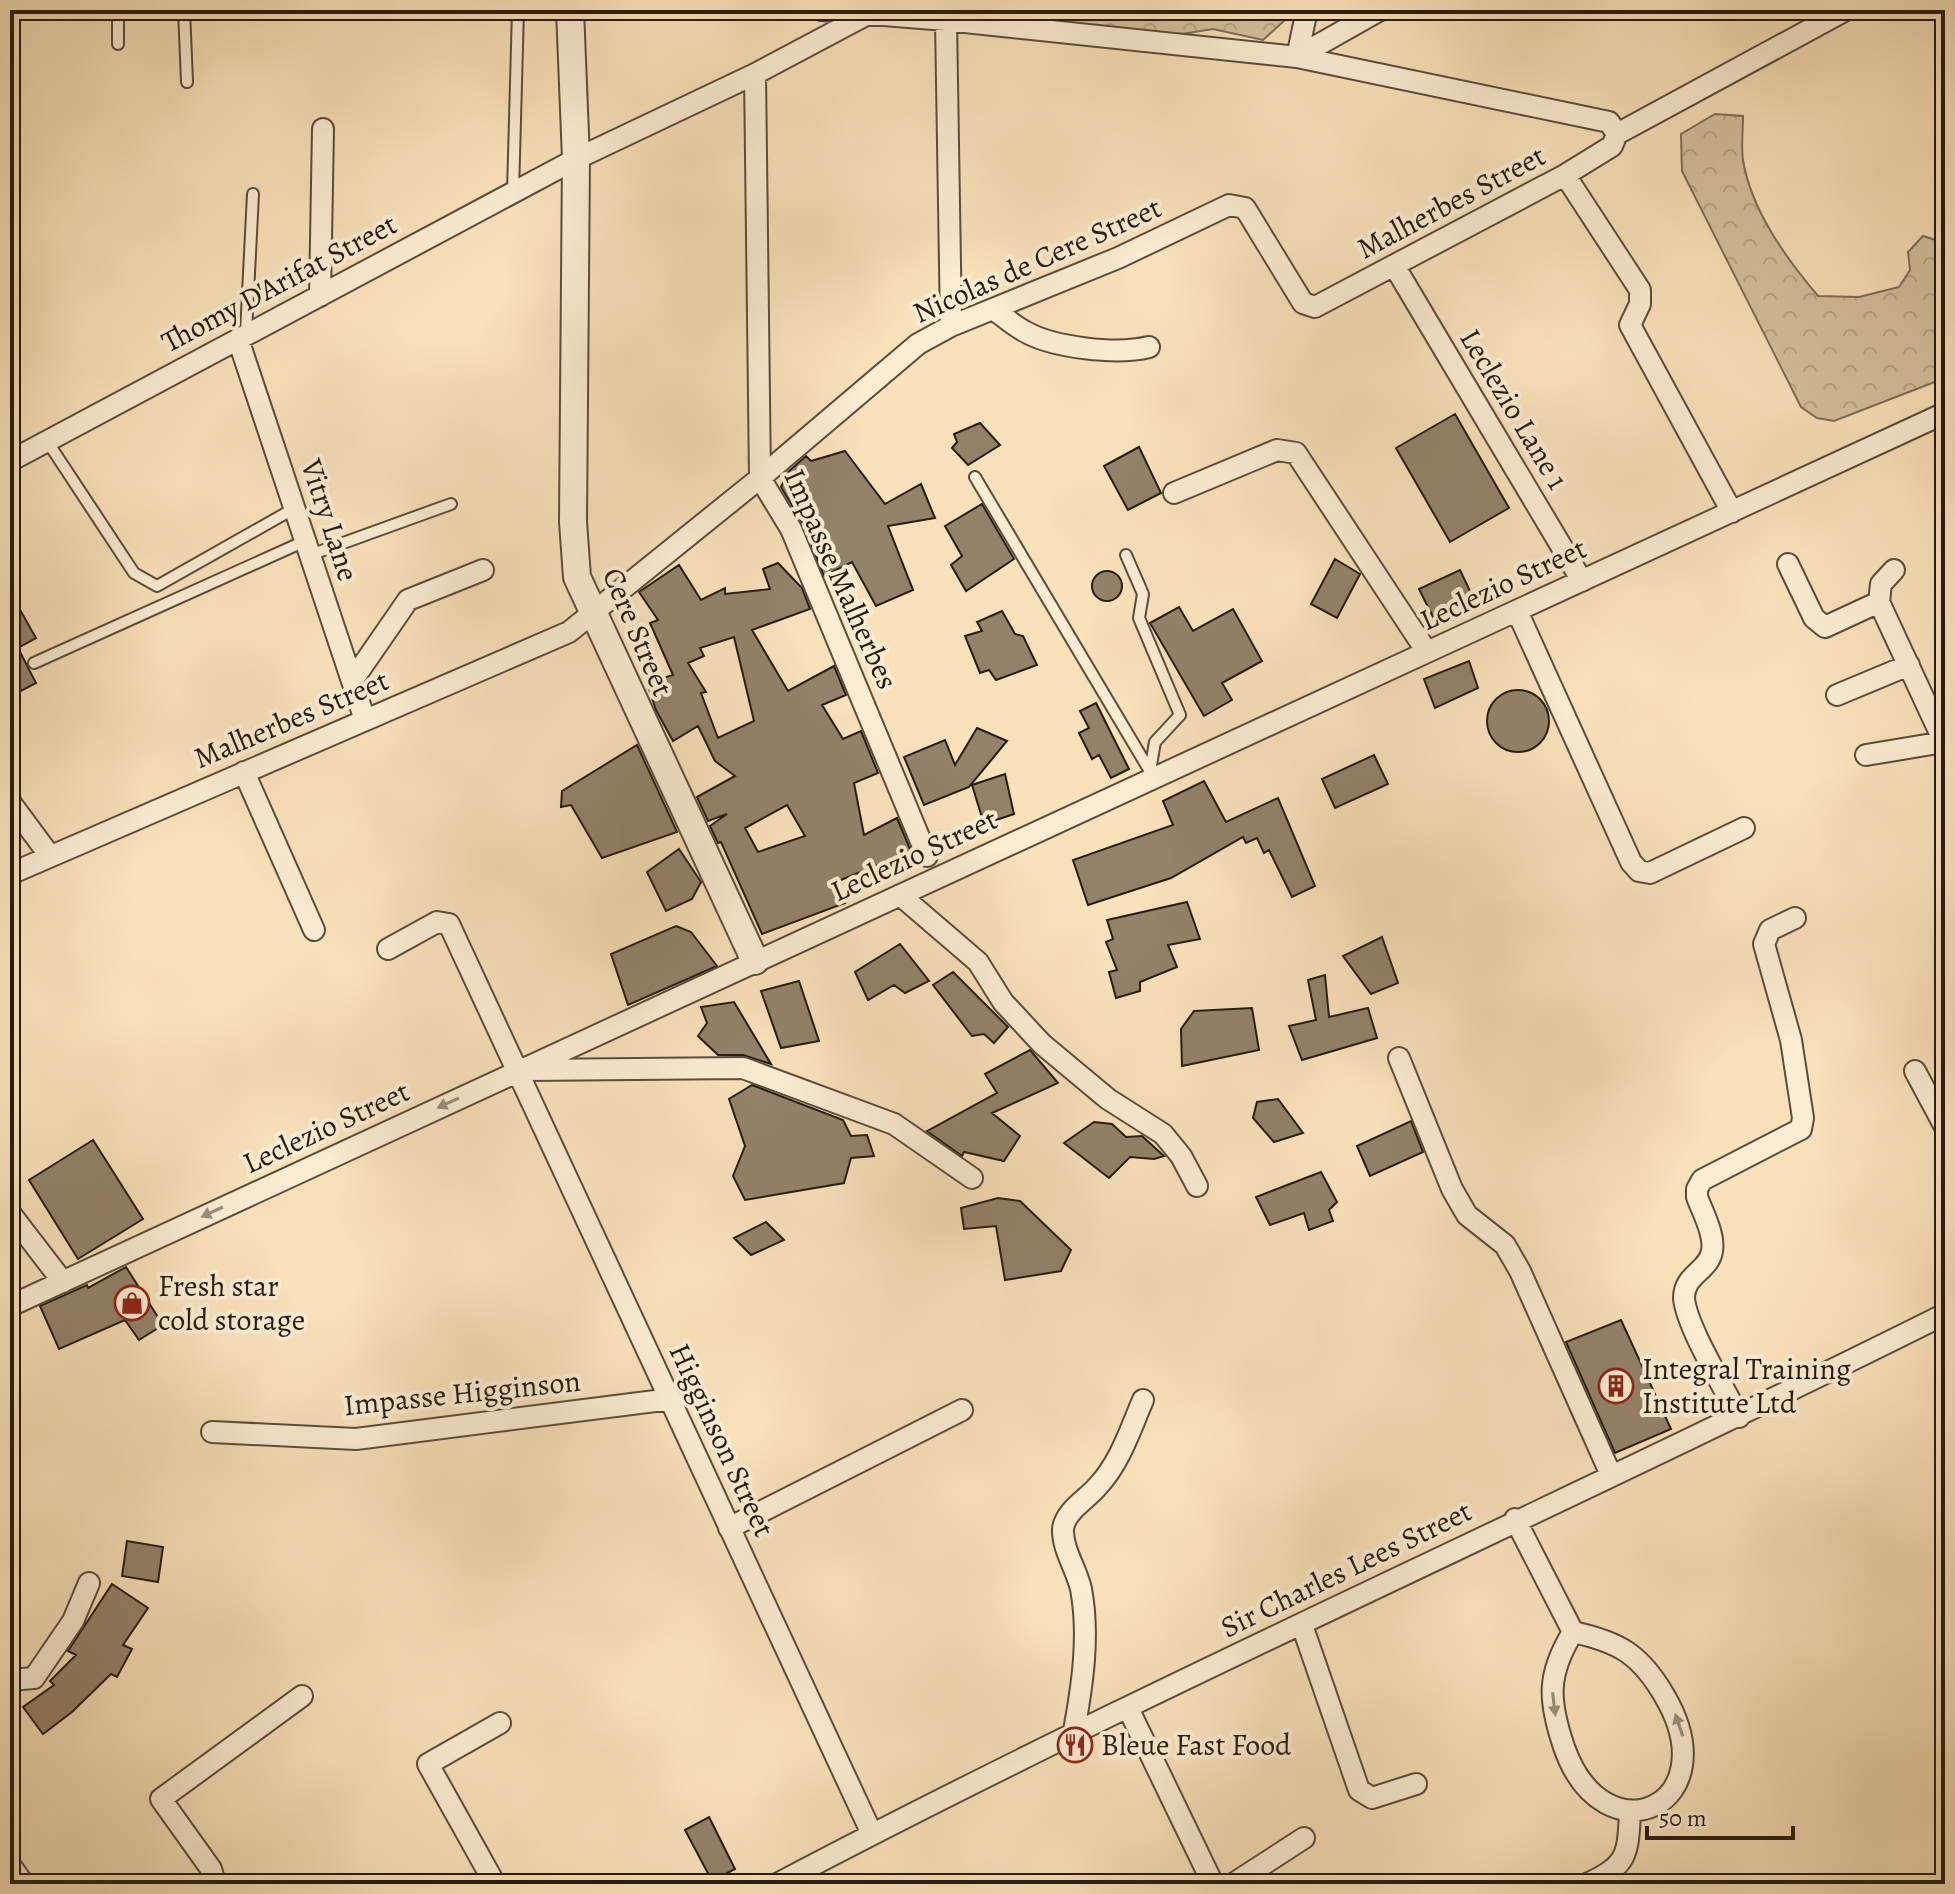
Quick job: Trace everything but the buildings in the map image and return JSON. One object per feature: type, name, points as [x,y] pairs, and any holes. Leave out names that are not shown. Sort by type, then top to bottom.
[{"type":"street","name":"Cere Street","points":[[570,10],[576,159],[573,522],[577,577],[590,612],[755,961]]},
{"type":"street","points":[[821,10],[868,12],[1297,57],[1609,122],[1617,134]]},
{"type":"street","points":[[1297,57],[1307,10]]},
{"type":"street","points":[[1297,57],[1380,10]]},
{"type":"street","name":"Malherbes Street","points":[[1303,303],[1315,307],[1395,267],[1565,175],[1612,146],[1617,134],[1846,10]]},
{"type":"street","name":"Thomy D'Arifat Street","points":[[10,461],[576,159],[755,74],[868,12]]},
{"type":"street","points":[[946,20],[951,326]]},
{"type":"street","name":"Impasse Malherbes","points":[[755,74],[760,478],[791,529],[927,856]]},
{"type":"street","points":[[320,296],[323,129]]},
{"type":"street","points":[[1565,175],[1640,290],[1640,304],[1630,325],[1732,512]]},
{"type":"street","name":"Nicolas de Cere Street","points":[[590,612],[760,478],[895,361],[951,326],[1118,258],[1229,205],[1245,208],[1303,303]]},
{"type":"street","name":"Leclezio Lane 1","points":[[1395,267],[1582,581]]},
{"type":"street","points":[[993,309],[1027,333],[1094,350],[1130,352],[1149,347]]},
{"type":"street","name":"Vitry Lane","points":[[242,337],[365,720]]},
{"type":"street","name":"Leclezio Street","points":[[10,1306],[900,895],[1152,774],[1427,652],[1945,413]]},
{"type":"street","points":[[1174,493],[1277,450],[1296,453],[1427,652]]},
{"type":"street","points":[[1788,564],[1814,618],[1825,627],[1879,602]]},
{"type":"street","points":[[352,681],[408,600],[483,570]]},
{"type":"street","points":[[1866,755],[1944,743],[1879,602],[1881,584],[1894,570]]},
{"type":"street","points":[[1517,611],[1631,862],[1639,871],[1650,873],[1744,828]]},
{"type":"street","name":"Malherbes Street","points":[[10,874],[569,632],[590,612]]},
{"type":"street","points":[[1837,695],[1909,665]]},
{"type":"street","points":[[244,772],[314,930]]},
{"type":"street","points":[[10,802],[50,856]]},
{"type":"street","points":[[900,895],[978,962],[1003,1002],[1042,1044],[1108,1099],[1163,1134],[1181,1156],[1197,1186]]},
{"type":"street","points":[[1739,1417],[1687,1314],[1684,1295],[1689,1279],[1709,1261],[1713,1250],[1697,1197],[1702,1180],[1801,1129],[1803,1118],[1791,1040],[1764,944],[1770,930],[1795,918]]},
{"type":"street","name":"Higginson Street","points":[[388,949],[437,922],[449,924],[872,1834]]},
{"type":"street","points":[[1399,1058],[1452,1189],[1467,1215],[1505,1245],[1513,1258],[1611,1475]]},
{"type":"street","points":[[519,1070],[743,1068],[894,1124],[972,1178]]},
{"type":"street","points":[[1915,1071],[1945,1127]]},
{"type":"street","points":[[10,1213],[63,1282]]},
{"type":"street","name":"Sir Charles Lees Street","points":[[777,1884],[872,1834],[1515,1519],[1739,1417],[1945,1314]]},
{"type":"street","name":"Impasse Higginson","points":[[212,1432],[356,1439],[671,1399]]},
{"type":"street","points":[[1073,1736],[1080,1699],[1085,1620],[1080,1587],[1063,1528],[1067,1516],[1099,1486],[1114,1464],[1143,1400]]},
{"type":"street","points":[[729,1528],[962,1410]]},
{"type":"street","points":[[1515,1519],[1573,1632]]},
{"type":"street","points":[[10,1680],[34,1678],[73,1621],[89,1583]]},
{"type":"street","points":[[1302,1625],[1359,1790],[1372,1798],[1416,1784]]},
{"type":"street","points":[[1573,1632],[1604,1639],[1649,1669],[1682,1732],[1684,1768],[1671,1791],[1653,1806],[1630,1811],[1607,1805],[1590,1794],[1571,1768],[1556,1724],[1552,1680],[1557,1658],[1573,1632]]},
{"type":"street","points":[[208,1884],[213,1876],[211,1869],[161,1799],[302,1696]]},
{"type":"street","points":[[1128,1708],[1213,1884]]},
{"type":"street","points":[[495,1884],[428,1764],[500,1723]]},
{"type":"street","points":[[1587,1884],[1614,1872],[1623,1862],[1628,1847],[1630,1811]]},
{"type":"street","points":[[1233,1884],[1304,1838]]},
{"type":"street","points":[[10,1870],[20,1884]]},
{"type":"lane","points":[[118,10],[118,44]]},
{"type":"lane","points":[[184,10],[187,82]]},
{"type":"lane","points":[[513,193],[518,10]]},
{"type":"lane","points":[[242,337],[253,194]]},
{"type":"lane","points":[[47,441],[134,573],[157,586],[295,508]]},
{"type":"lane","points":[[975,477],[1152,774]]},
{"type":"lane","points":[[34,663],[308,548],[451,504]]},
{"type":"lane","points":[[1126,555],[1143,594],[1139,618],[1180,715],[1155,742],[1152,774]]},
{"type":"green space","points":[[951,10],[1296,10],[1263,40],[1213,29],[1182,34],[1155,48],[976,20]]},
{"type":"green space","points":[[1715,114],[1743,116],[1743,160],[1754,197],[1782,249],[1818,296],[1859,297],[1899,287],[1910,270],[1908,252],[1923,236],[1945,243],[1945,378],[1834,421],[1817,418],[1801,407],[1682,171],[1681,134]]},
{"type":"place","name":"Fresh star cold storage","points":[[132,1303]]},
{"type":"place","name":"Integral Training Institute Ltd","points":[[1616,1386]]},
{"type":"place","name":"Bleue Fast Food","points":[[1075,1745]]}]
